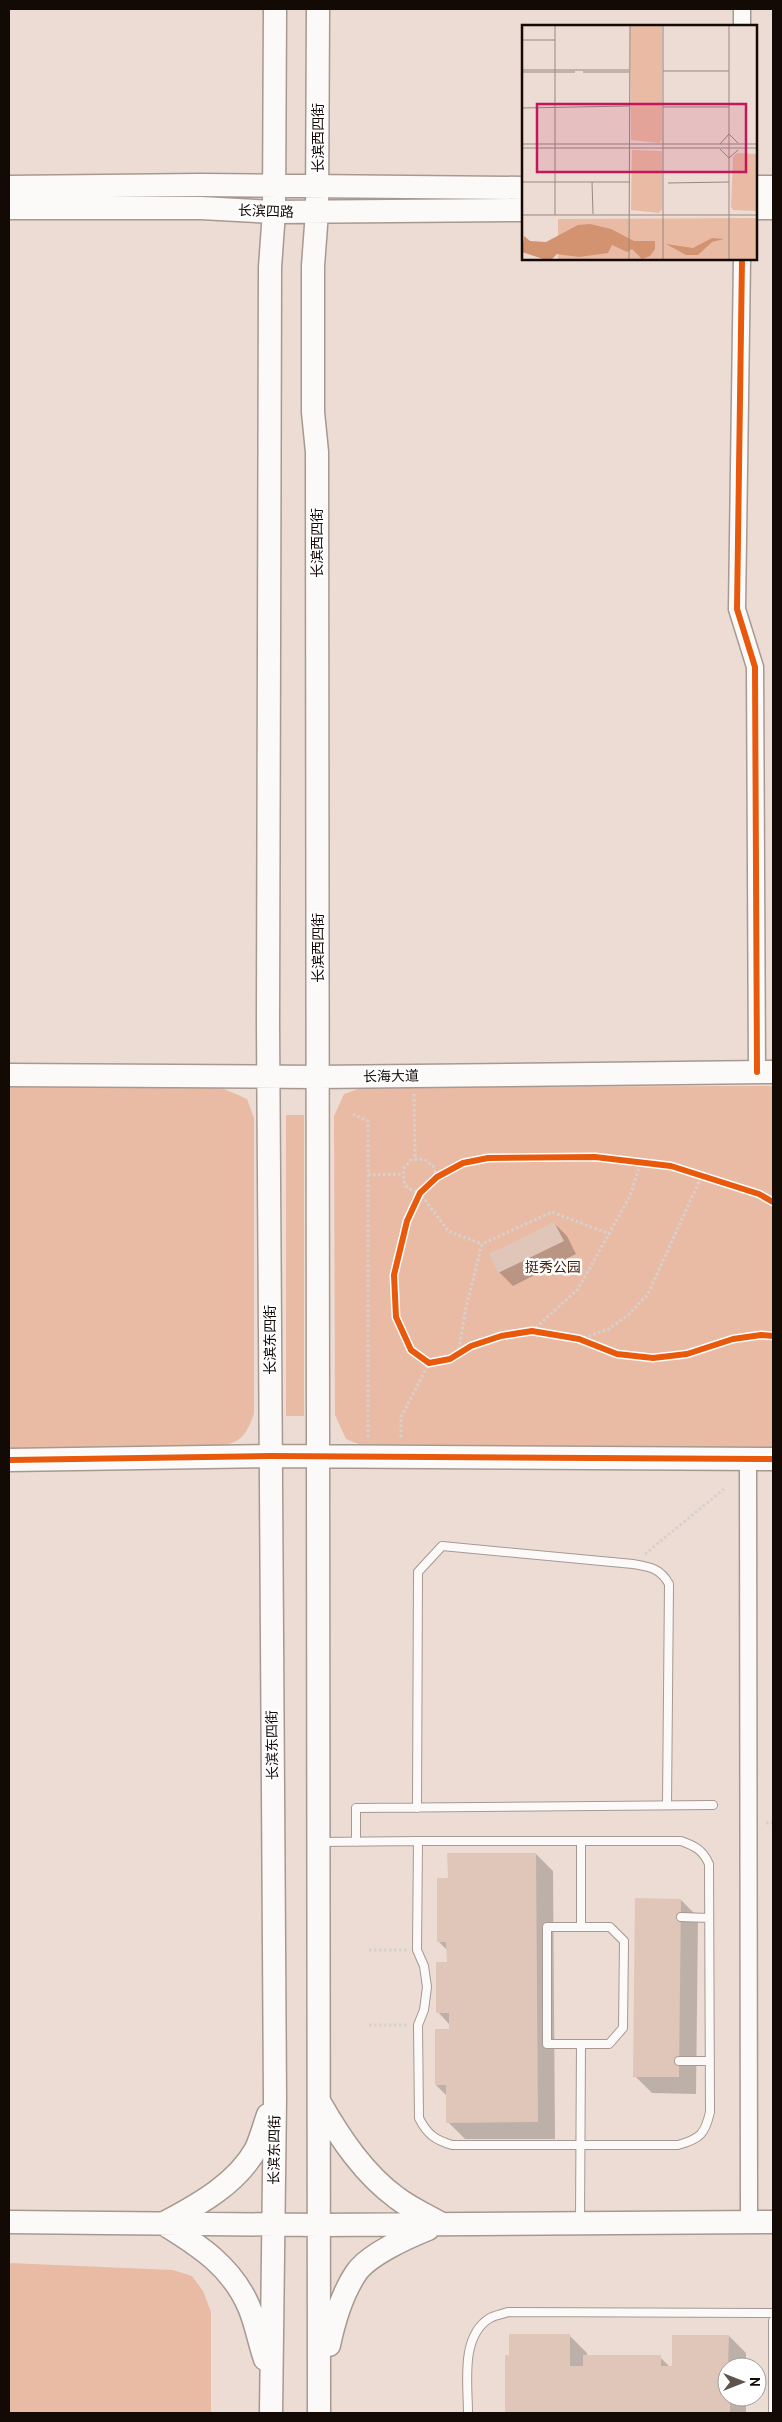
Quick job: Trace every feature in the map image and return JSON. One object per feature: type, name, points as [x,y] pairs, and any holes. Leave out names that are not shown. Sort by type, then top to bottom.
[{"type":"main road","points":[[269,1077],[270,267],[275,188],[275,9]]},
{"type":"main road","name":"长滨西四街","points":[[317,1077],[317,452],[313,412],[313,266],[318,188],[318,9]]},
{"type":"main road","name":"长滨四路","points":[[9,187],[200,185],[275,188],[522,188]]},
{"type":"main road","points":[[757,187],[773,187]]},
{"type":"main road","name":"长滨四路","points":[[9,208],[201,208],[274,212],[522,210]]},
{"type":"main road","points":[[757,208],[773,208]]},
{"type":"main road","name":"长海大道","points":[[9,1075],[317,1077],[765,1072]]},
{"type":"main road","name":"长滨东四街","points":[[269,1077],[275,2098],[271,2413]]},
{"type":"main road","points":[[317,1077],[320,2413]]},
{"type":"main road","points":[[9,1460],[270,1456],[773,1459]]},
{"type":"main road","points":[[163,2224],[201,2204],[231,2180],[256,2149],[275,2098]]},
{"type":"main road","points":[[319,2102],[341,2140],[368,2172],[396,2198],[441,2224]]},
{"type":"main road","points":[[9,2222],[319,2225],[773,2222]]},
{"type":"main road","points":[[163,2224],[200,2246],[226,2269],[249,2306],[271,2381]]},
{"type":"main road","points":[[320,2385],[335,2316],[356,2272],[395,2242],[441,2224]]},
{"type":"street","points":[[742,9],[742,25]]},
{"type":"street","points":[[742,260],[737,610],[755,667],[765,1072]]},
{"type":"street","points":[[748,1459],[749,2222]]},
{"type":"lane","points":[[417,1808],[418,1572],[442,1546],[633,1564],[654,1567],[663,1574],[669,1584],[667,1805]]},
{"type":"lane","points":[[356,1842],[356,1808],[713,1804]]},
{"type":"lane","points":[[320,1842],[418,1841],[681,1841],[695,1846],[704,1853],[709,1864],[710,2112],[706,2129],[693,2141],[678,2145],[580,2146],[452,2145],[436,2141],[425,2131],[419,2118],[418,2025],[424,2010],[427,1987],[424,1966],[417,1950],[418,1841]]},
{"type":"lane","points":[[581,1841],[581,1927]]},
{"type":"lane","points":[[681,1917],[709,1918]]},
{"type":"lane","points":[[547,1927],[581,1927],[610,1927],[624,1941],[623,2028],[609,2044],[547,2044],[547,1927]]},
{"type":"lane","points":[[580,2223],[581,2044]]},
{"type":"lane","points":[[679,2061],[710,2061]]},
{"type":"lane","points":[[468,2413],[468,2363],[474,2335],[489,2318],[508,2312],[773,2313]]},
{"type":"lane","points":[[773,2321],[773,2413]]},
{"type":"path","points":[[413,1076],[415,1159]]},
{"type":"path","points":[[353,1114],[368,1121],[368,1440]]},
{"type":"path","points":[[422,1190],[409,1189],[403,1180],[403,1174],[408,1163],[415,1159],[429,1162],[436,1171],[435,1179]]},
{"type":"path","points":[[632,1161],[651,1164]]},
{"type":"path","points":[[532,1331],[578,1289],[629,1198],[641,1162]]},
{"type":"path","points":[[694,1172],[712,1178]]},
{"type":"path","points":[[368,1175],[403,1174]]},
{"type":"path","points":[[435,1179],[443,1174]]},
{"type":"path","points":[[579,1339],[609,1328],[628,1315],[648,1294],[702,1175]]},
{"type":"path","points":[[417,1200],[422,1190]]},
{"type":"path","points":[[422,1190],[448,1231],[482,1244],[552,1212],[610,1234]]},
{"type":"path","points":[[450,1359],[462,1352],[466,1307],[482,1244]]},
{"type":"path","points":[[524,1333],[532,1331],[541,1333]]},
{"type":"path","points":[[569,1337],[594,1345]]},
{"type":"path","points":[[401,1442],[401,1417],[433,1362],[423,1358]]},
{"type":"path","points":[[633,1564],[724,1489]]},
{"type":"path","points":[[369,1950],[417,1950]]},
{"type":"path","points":[[369,2025],[418,2025]]},
{"type":"green space","name":"挺秀公园","points":[[773,1086],[773,1447],[371,1449],[346,1439],[335,1415],[334,1116],[344,1094],[364,1087]]},
{"type":"green space","points":[[9,1087],[222,1088],[247,1099],[254,1118],[254,1414],[244,1435],[240,1438],[229,1444],[213,1448],[9,1448]]},
{"type":"green space","points":[[286,1115],[304,1115],[304,1416],[286,1416]]},
{"type":"green space","points":[[9,2263],[173,2270],[192,2276],[203,2291],[211,2312],[211,2413],[9,2413]]},
{"type":"building","points":[[554,1222],[564,1241],[498,1273],[489,1254]]},
{"type":"building","points":[[447,1853],[536,1853],[538,2122],[446,2123],[446,2085],[435,2085],[435,2029],[449,2029],[449,2013],[436,2013],[436,1962],[447,1962],[446,1942],[437,1942],[437,1878],[448,1878]]},
{"type":"building","points":[[635,1898],[681,1899],[679,2077],[633,2077]]},
{"type":"building","points":[[509,2334],[570,2334],[570,2366],[583,2366],[583,2355],[661,2355],[661,2366],[672,2366],[672,2335],[729,2335],[728,2357],[717,2357],[717,2407],[730,2407],[730,2413],[505,2413],[505,2355],[509,2355]]},
{"type":"cycle path","points":[[742,260],[737,609],[755,667],[757,1072]]},
{"type":"cycle path","points":[[773,1202],[759,1194],[671,1166],[595,1157],[488,1158],[463,1163],[437,1177],[420,1193],[407,1221],[394,1275],[396,1317],[411,1350],[429,1363],[450,1359],[471,1346],[501,1336],[532,1331],[579,1339],[617,1354],[653,1358],[687,1354],[733,1339],[761,1335],[773,1336]]},
{"type":"cycle path","points":[[9,1460],[270,1456],[773,1459]]}]
